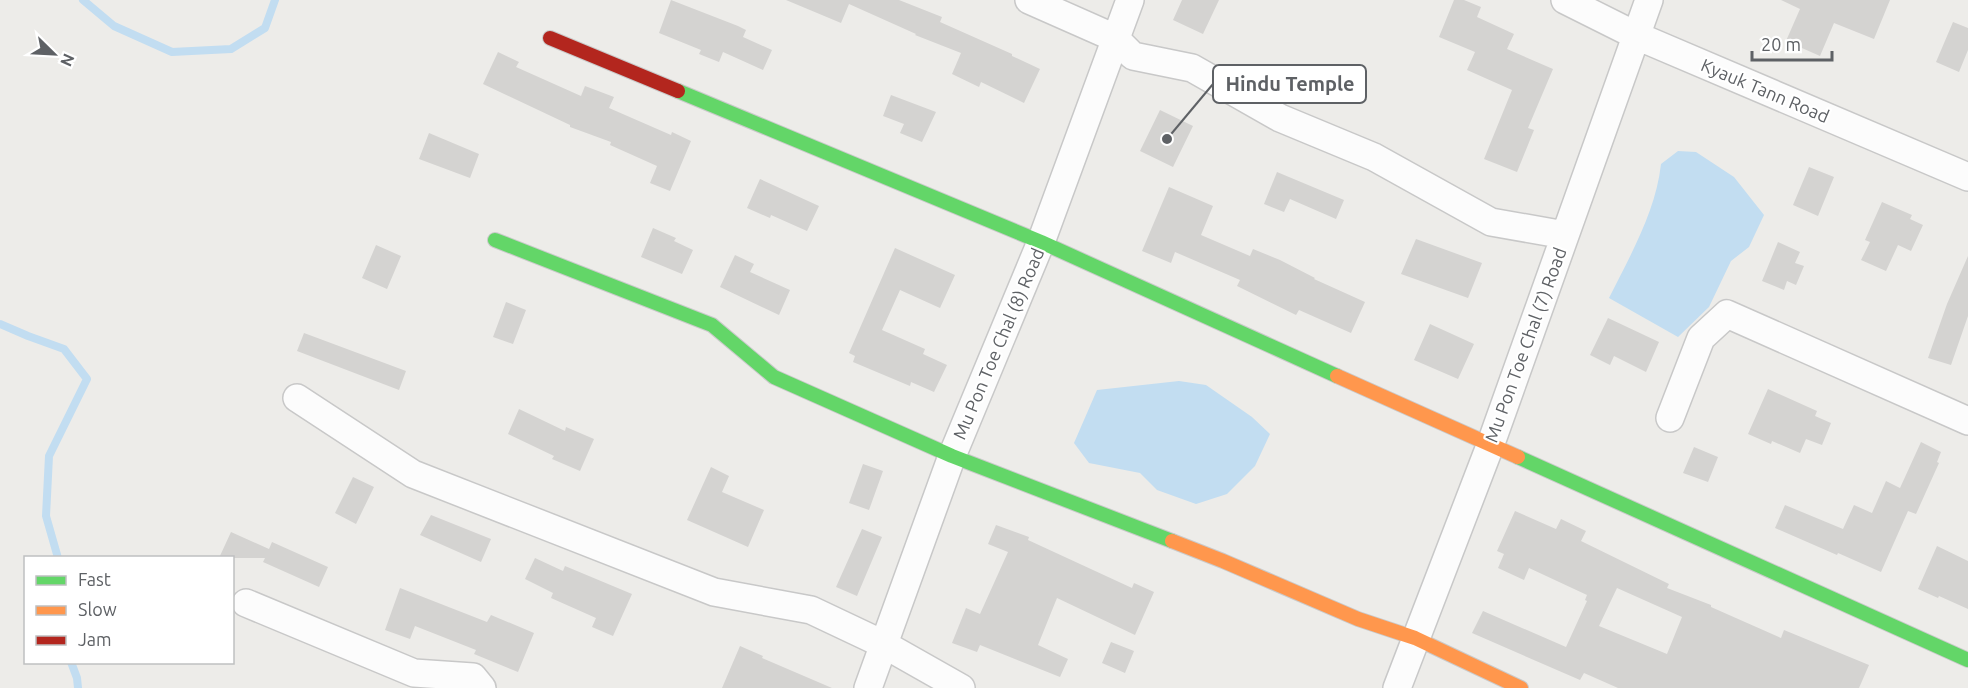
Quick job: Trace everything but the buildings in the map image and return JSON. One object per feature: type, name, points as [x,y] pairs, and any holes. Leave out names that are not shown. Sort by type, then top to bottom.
[{"type":"street","points":[[1029,0],[1115,38],[1133,56],[1192,68],[1280,117],[1374,157],[1491,222],[1565,235]]},
{"type":"street","name":"Mu Pon Toe Chal (8) Road","points":[[868,688],[952,456],[1041,242],[1130,0]]},
{"type":"street","name":"Kyauk Tann Road","points":[[1565,0],[1637,36],[1968,177]]},
{"type":"street","name":"Mu Pon Toe Chal (7) Road","points":[[1397,688],[1490,446],[1649,0]]},
{"type":"street","points":[[550,38],[1041,242],[1968,660]]},
{"type":"street","points":[[495,240],[712,325],[774,377],[952,456],[1223,561],[1358,619],[1415,638],[1521,688]]},
{"type":"street","points":[[1670,418],[1701,338],[1727,314],[1968,421]]},
{"type":"street","points":[[297,398],[413,474],[714,592],[811,610],[885,645],[961,688]]},
{"type":"street","points":[[246,603],[414,673],[473,677],[482,688]]},
{"type":"water","points":[[1678,151],[1696,152],[1734,177],[1764,215],[1749,247],[1731,261],[1709,307],[1678,337],[1609,298],[1648,216],[1661,164]]},
{"type":"water","points":[[1179,381],[1206,385],[1252,417],[1270,434],[1255,466],[1227,494],[1196,504],[1157,490],[1140,473],[1089,463],[1074,443],[1097,390]]},
{"type":"waterway","points":[[83,0],[114,26],[172,52],[231,49],[265,28],[275,0]]},
{"type":"waterway","points":[[0,324],[64,349],[87,379],[49,456],[46,516],[57,556]]},
{"type":"waterway","points":[[72,664],[78,688]]},
{"type":"traffic: fast","points":[[678,91],[1041,242],[1337,376]]},
{"type":"traffic: fast","points":[[495,240],[712,325],[774,377],[952,456],[1172,541]]},
{"type":"traffic: fast","points":[[1518,457],[1968,660]]},
{"type":"traffic: slow","points":[[1337,376],[1518,457]]},
{"type":"traffic: slow","points":[[1172,541],[1358,619],[1415,638],[1521,688]]},
{"type":"traffic: jam","points":[[550,38],[678,91]]},
{"type":"place","name":"Hindu Temple","points":[[1167,139]]}]
